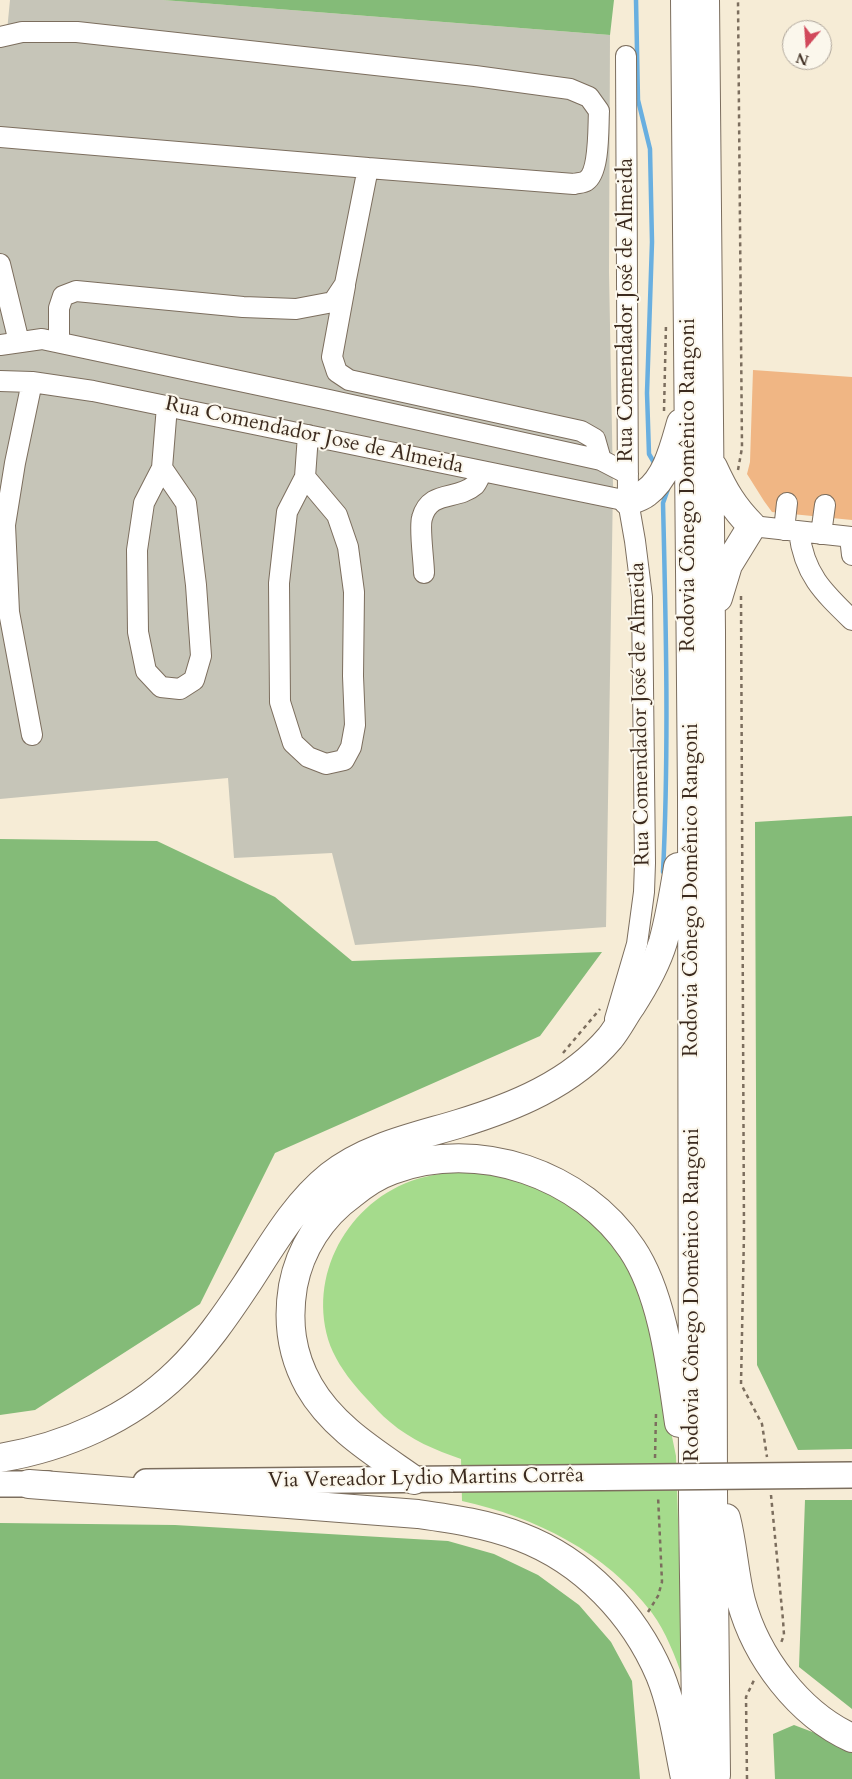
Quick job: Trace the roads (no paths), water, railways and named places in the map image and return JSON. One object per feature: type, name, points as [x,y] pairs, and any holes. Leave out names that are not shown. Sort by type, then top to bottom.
[{"type":"highway","name":"Rodovia Cônego Domênico Rangoni","points":[[685,0],[692,797],[703,1500],[716,1779]]},
{"type":"highway","name":"Rodovia Cônego Domênico Rangoni","points":[[697,1779],[703,1500],[711,630],[705,0]]},
{"type":"highway","points":[[628,501],[648,492],[666,469],[688,398]]},
{"type":"highway","points":[[709,458],[728,498],[752,526],[728,565],[711,630]]},
{"type":"highway","points":[[0,1458],[32,1452],[62,1443],[96,1429],[126,1412],[178,1372],[200,1348],[230,1309],[299,1208],[319,1186],[345,1165],[380,1148],[498,1111],[538,1094],[573,1071],[610,1037],[647,980],[662,944],[671,912],[692,797]]},
{"type":"highway","points":[[414,1480],[344,1429],[322,1405],[310,1387],[302,1371],[291,1337],[289,1320],[294,1280],[299,1263],[317,1229],[328,1214],[367,1183],[391,1170],[416,1162],[444,1158],[484,1160],[528,1169],[562,1185],[588,1201],[612,1223],[633,1250],[647,1277],[661,1320],[674,1387],[703,1500],[724,1508],[741,1603],[757,1642],[768,1661],[797,1697],[819,1718],[852,1738]]},
{"type":"highway","points":[[29,1484],[418,1514],[478,1524],[501,1530],[538,1544],[585,1575],[619,1608],[635,1628],[651,1657],[665,1690],[685,1779]]},
{"type":"main road","name":"Via Vereador Lydio Martins Corrêa","points":[[0,1484],[852,1475]]},
{"type":"street","points":[[0,37],[22,32],[77,32],[465,75],[570,89],[589,97],[599,112],[595,163],[592,174],[586,181],[574,184],[0,137]]},
{"type":"street","name":"Rua Comendador José de Almeida","points":[[610,1037],[637,944],[644,892],[645,863],[642,598],[628,501],[626,56]]},
{"type":"street","points":[[595,163],[626,167]]},
{"type":"street","points":[[368,168],[332,357],[337,372],[349,380],[581,431],[595,439],[601,460]]},
{"type":"street","points":[[0,264],[10,344],[42,339],[59,342],[601,460],[628,474]]},
{"type":"street","points":[[59,342],[59,308],[64,296],[76,291],[243,307],[296,309],[333,302],[346,284]]},
{"type":"street","name":"Rua Comendador Jose de Almeida","points":[[0,381],[32,382],[94,391],[628,501]]},
{"type":"street","points":[[32,382],[15,463],[5,525],[9,612],[32,734]]},
{"type":"street","points":[[162,468],[186,503],[196,585],[201,656],[194,680],[180,689],[161,687],[146,671],[138,632],[136,550],[144,503],[162,468],[167,406]]},
{"type":"street","points":[[305,476],[337,515],[348,547],[354,592],[353,676],[355,725],[350,747],[344,760],[326,764],[308,758],[293,743],[280,702],[279,583],[287,512],[305,476],[308,435]]},
{"type":"street","points":[[424,573],[421,520],[428,505],[440,498],[469,489],[477,483],[482,471]]},
{"type":"street","points":[[787,503],[792,531],[806,564],[818,583],[852,620]]},
{"type":"street","points":[[821,534],[825,505]]},
{"type":"street","points":[[752,526],[821,534],[851,543]]},
{"type":"waterway","points":[[636,0],[638,100],[650,149],[652,242],[647,393],[649,454],[656,466]]},
{"type":"waterway","points":[[663,872],[666,734],[663,503],[667,487]]}]
